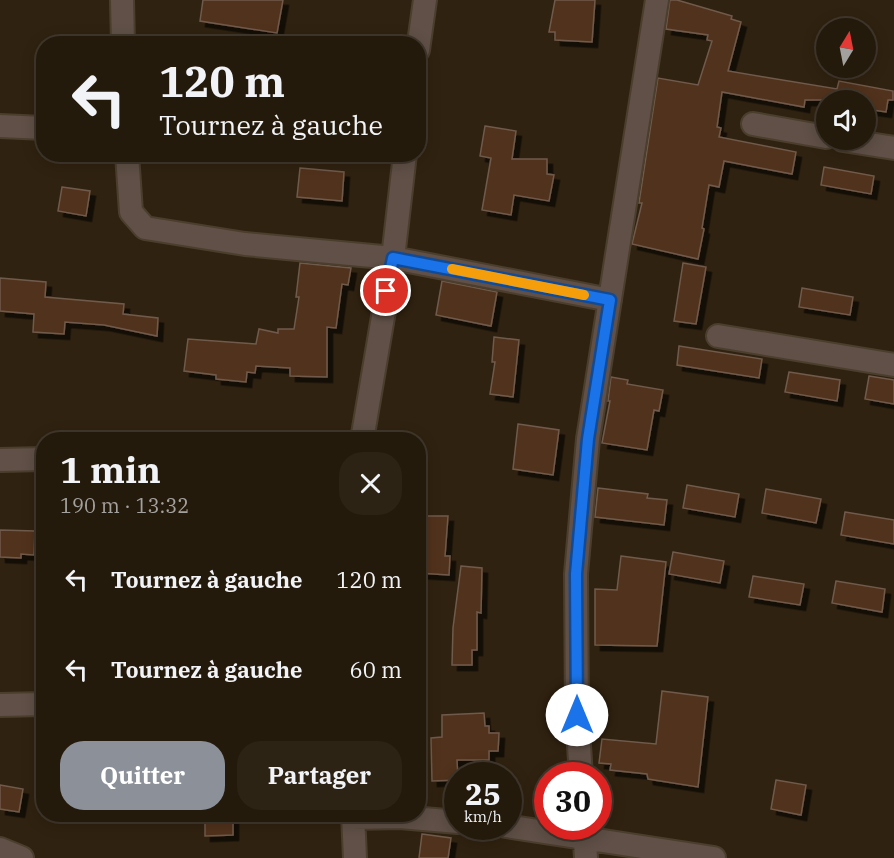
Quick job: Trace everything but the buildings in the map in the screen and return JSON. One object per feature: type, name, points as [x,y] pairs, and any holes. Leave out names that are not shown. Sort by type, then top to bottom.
[{"type":"street","points":[[122,0],[123,36]]},
{"type":"street","points":[[420,36],[425,0]]},
{"type":"street","points":[[579,762],[576,574],[588,439],[657,0]]},
{"type":"street","points":[[753,124],[816,135]]},
{"type":"street","points":[[0,126],[36,128]]},
{"type":"street","points":[[876,145],[894,148]]},
{"type":"street","points":[[128,162],[131,212],[145,228],[245,244],[393,258],[610,300]]},
{"type":"street","points":[[363,432],[393,258],[404,162]]},
{"type":"street","points":[[718,336],[894,365]]},
{"type":"street","points":[[0,460],[36,459]]},
{"type":"street","points":[[0,705],[36,704]]},
{"type":"street","points":[[426,819],[444,821]]},
{"type":"street","points":[[353,822],[355,858]]},
{"type":"street","points":[[585,840],[714,858]]},
{"type":"street","points":[[0,849],[22,858]]},
{"type":"slow traffic","points":[[452,269],[584,295]]},
{"type":"route","points":[[386,291],[393,258],[610,300],[588,439],[576,574],[577,715]]}]
